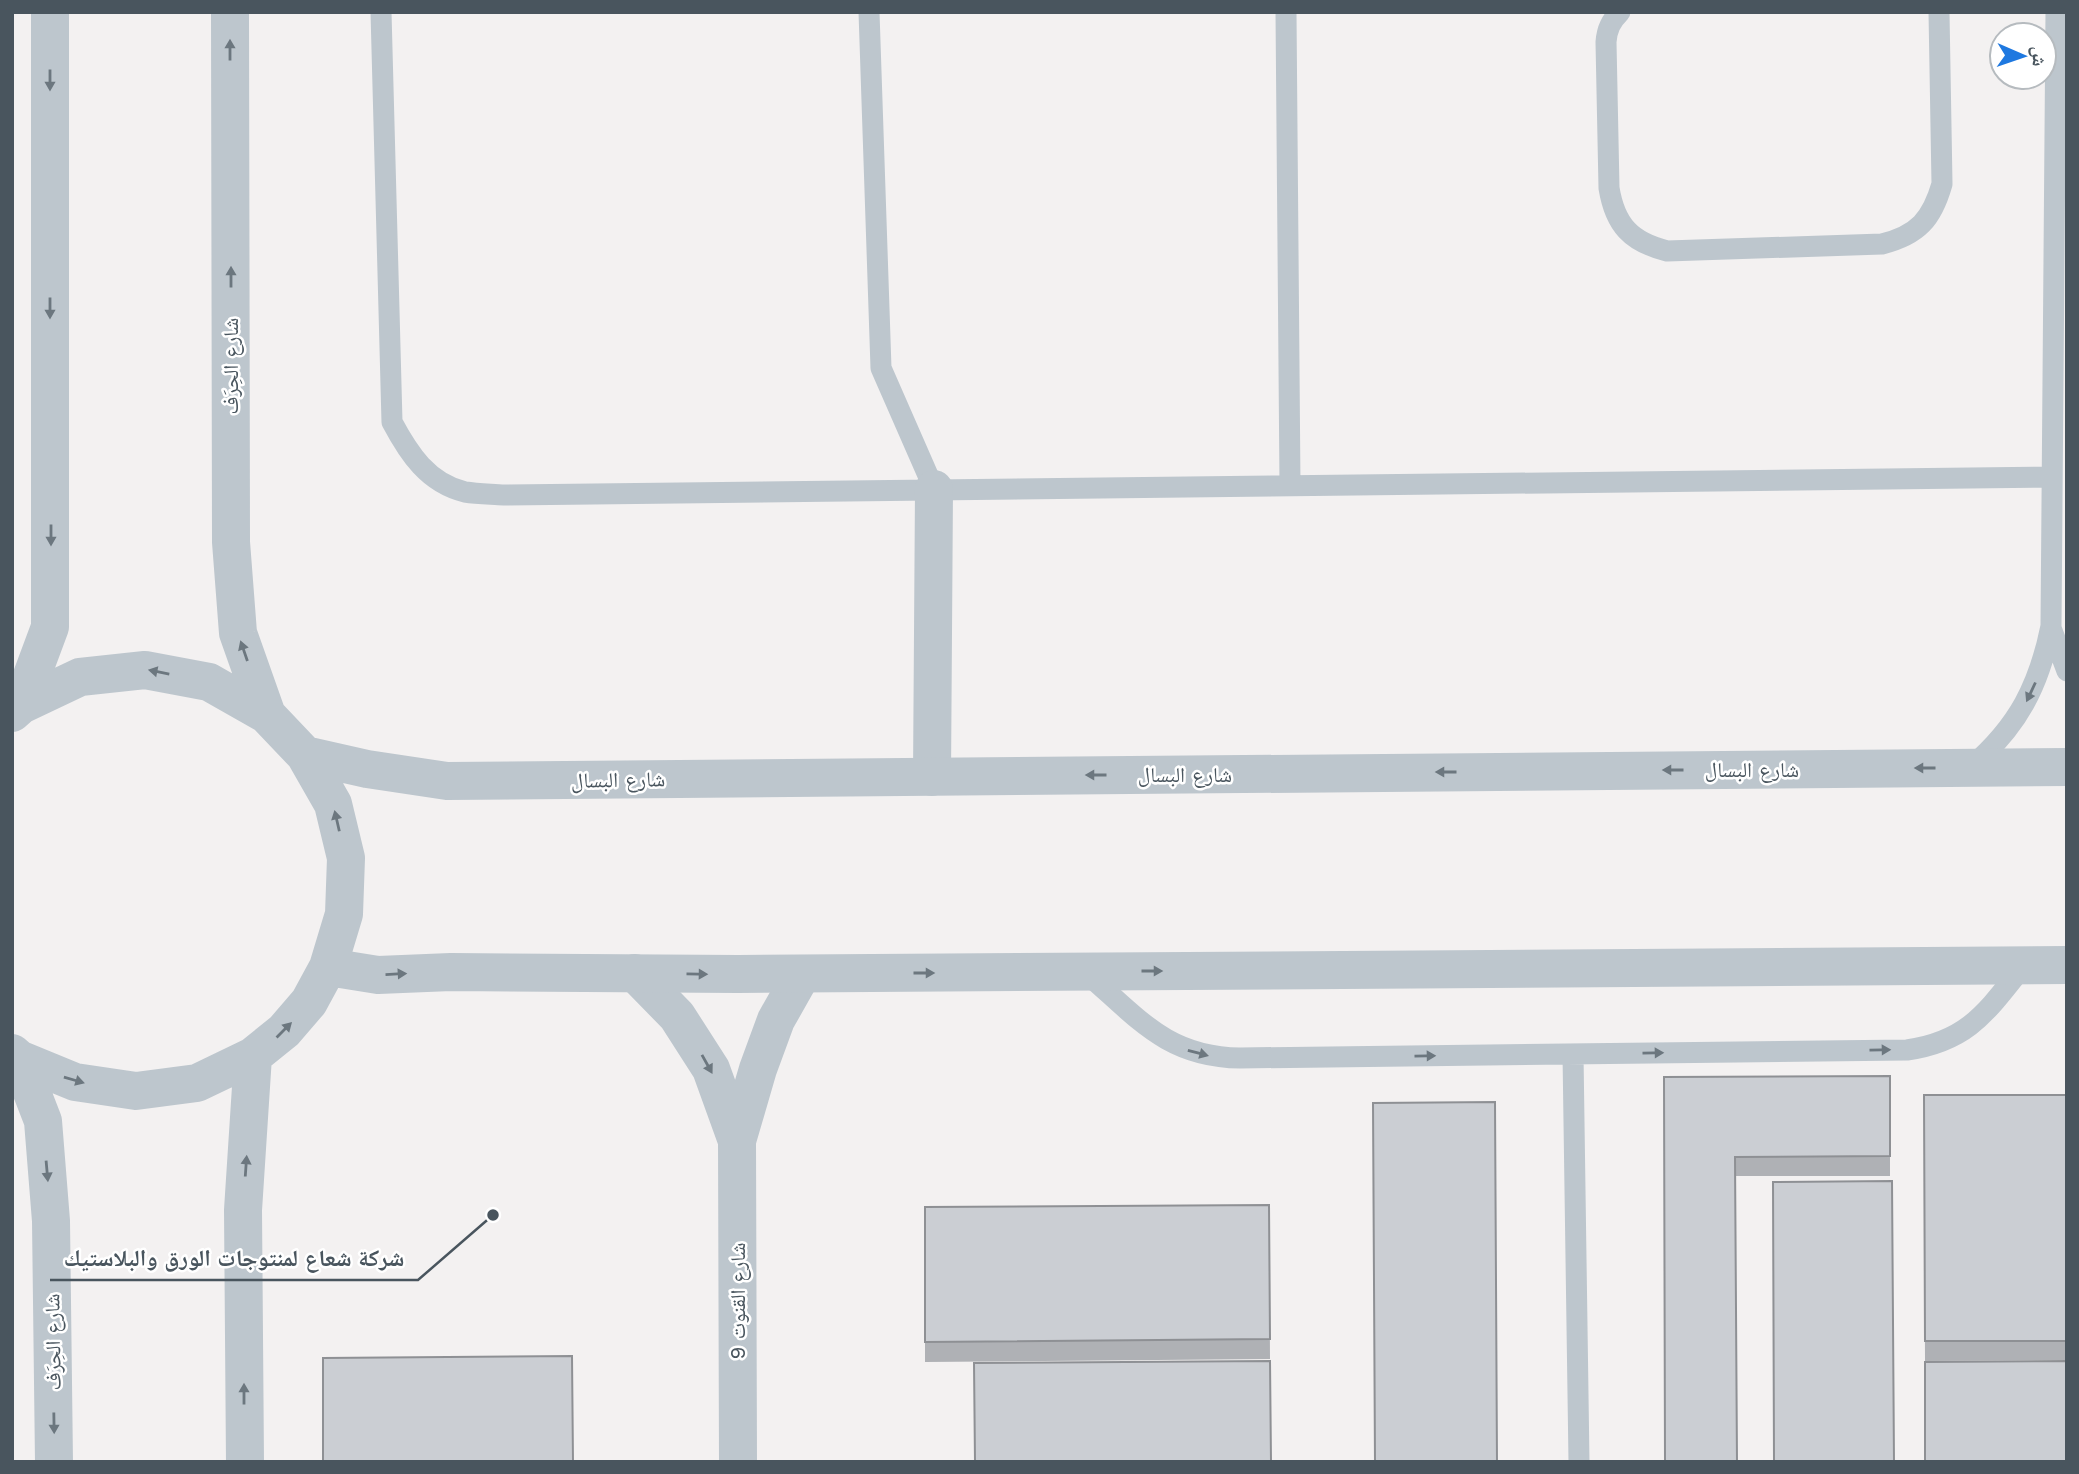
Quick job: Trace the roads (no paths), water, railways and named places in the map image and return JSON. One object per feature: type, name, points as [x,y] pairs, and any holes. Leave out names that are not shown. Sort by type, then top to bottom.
[{"type":"street","points":[[17,709],[50,627],[50,12]]},
{"type":"street","name":"شارع الحِرَف","points":[[230,12],[231,542],[238,633],[267,715]]},
{"type":"street","points":[[932,777],[934,489]]},
{"type":"street","points":[[15,1056],[75,1082],[136,1091],[197,1083],[254,1056],[284,1031],[309,1002],[328,967],[344,914],[345,858],[333,804],[305,755],[267,715],[209,682],[145,670],[80,677],[17,709]]},
{"type":"street","name":"شارع البسال","points":[[305,755],[367,769],[447,782],[2067,767]]},
{"type":"street","points":[[328,967],[378,975],[451,971],[802,974],[2067,965]]},
{"type":"street","name":"شارع القنوت 9","points":[[635,973],[677,1016],[711,1069],[737,1141]]},
{"type":"street","name":"شارع القنوت 9","points":[[738,1462],[737,1141],[758,1069],[776,1020],[802,974]]},
{"type":"street","name":"شارع الحِرَف","points":[[15,1056],[43,1122],[51,1222],[54,1462]]},
{"type":"street","points":[[245,1462],[243,1210],[254,1056]]},
{"type":"lane","points":[[381,12],[392,422],[408,452],[433,478],[465,491],[504,495],[2052,477]]},
{"type":"lane","points":[[869,12],[881,368],[934,489]]},
{"type":"lane","points":[[1286,12],[1290,485]]},
{"type":"lane","points":[[1620,12],[1612,20],[1605,42],[1609,188],[1612,206],[1620,223],[1633,237],[1649,246],[1667,251],[1882,244],[1900,239],[1916,230],[1937,202],[1942,184],[1939,12]]},
{"type":"lane","points":[[1970,768],[2010,729],[2025,705],[2046,654],[2051,626],[2052,477],[2060,280],[2056,12]]},
{"type":"lane","points":[[2051,626],[2067,671]]},
{"type":"lane","points":[[1084,972],[1160,1037],[1178,1047],[1219,1058],[1907,1050],[1951,1039],[1970,1027],[2024,965]]},
{"type":"lane","points":[[1573,1054],[1579,1462]]},
{"type":"place","name":"شركة شعاع لمنتوجات الورق والبلاستيك","points":[[493,1215]]}]
